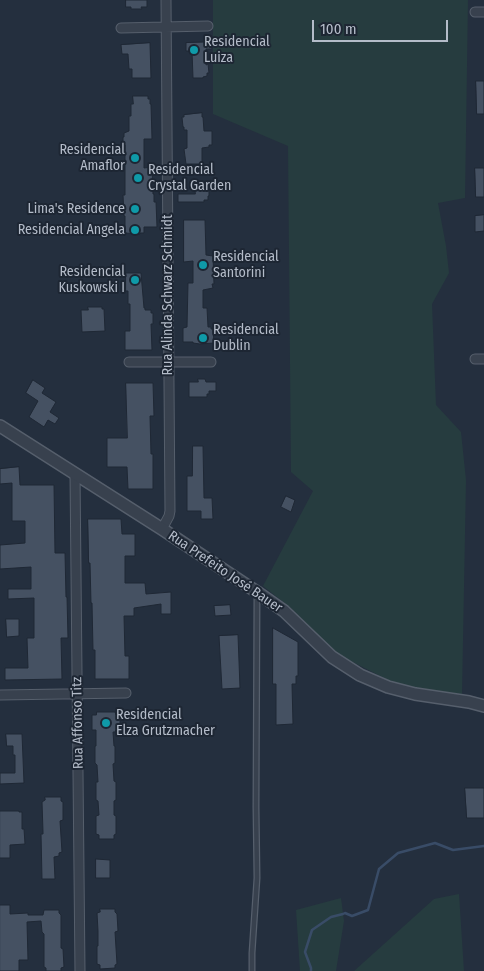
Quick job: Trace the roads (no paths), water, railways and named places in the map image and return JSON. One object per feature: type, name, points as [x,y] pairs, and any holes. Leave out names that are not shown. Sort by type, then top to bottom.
[{"type":"street","name":"Rua Alinda Schwarz Schmidt","points":[[162,529],[170,511],[166,0]]},
{"type":"street","points":[[120,28],[208,26]]},
{"type":"street","points":[[129,362],[212,362]]},
{"type":"street","name":"Rua Prefeito José Bauer","points":[[0,426],[257,592],[284,611],[332,658],[360,675],[388,687],[415,694],[484,706]]},
{"type":"street","name":"Rua Affonso Titz","points":[[75,474],[80,971]]},
{"type":"street","points":[[0,695],[126,693]]},
{"type":"lane","points":[[252,971],[257,878],[257,592]]},
{"type":"waterway","points":[[311,971],[305,952],[312,930],[331,917],[345,913],[352,916],[368,910],[379,869],[398,853],[435,843],[453,850],[484,846]]},
{"type":"place","name":"Residencial Luiza","points":[[194,50]]},
{"type":"place","name":"Residencial Amaflor","points":[[135,158]]},
{"type":"place","name":"Residencial Crystal Garden","points":[[138,178]]},
{"type":"place","name":"Lima's Residence","points":[[135,209]]},
{"type":"place","name":"Residencial Angela","points":[[135,230]]},
{"type":"place","name":"Residencial Santorini","points":[[203,265]]},
{"type":"place","name":"Residencial Kuskowski I","points":[[135,280]]},
{"type":"place","name":"Residencial Dublin","points":[[203,338]]},
{"type":"place","name":"Residencial Elza Grutzmacher","points":[[106,723]]}]
